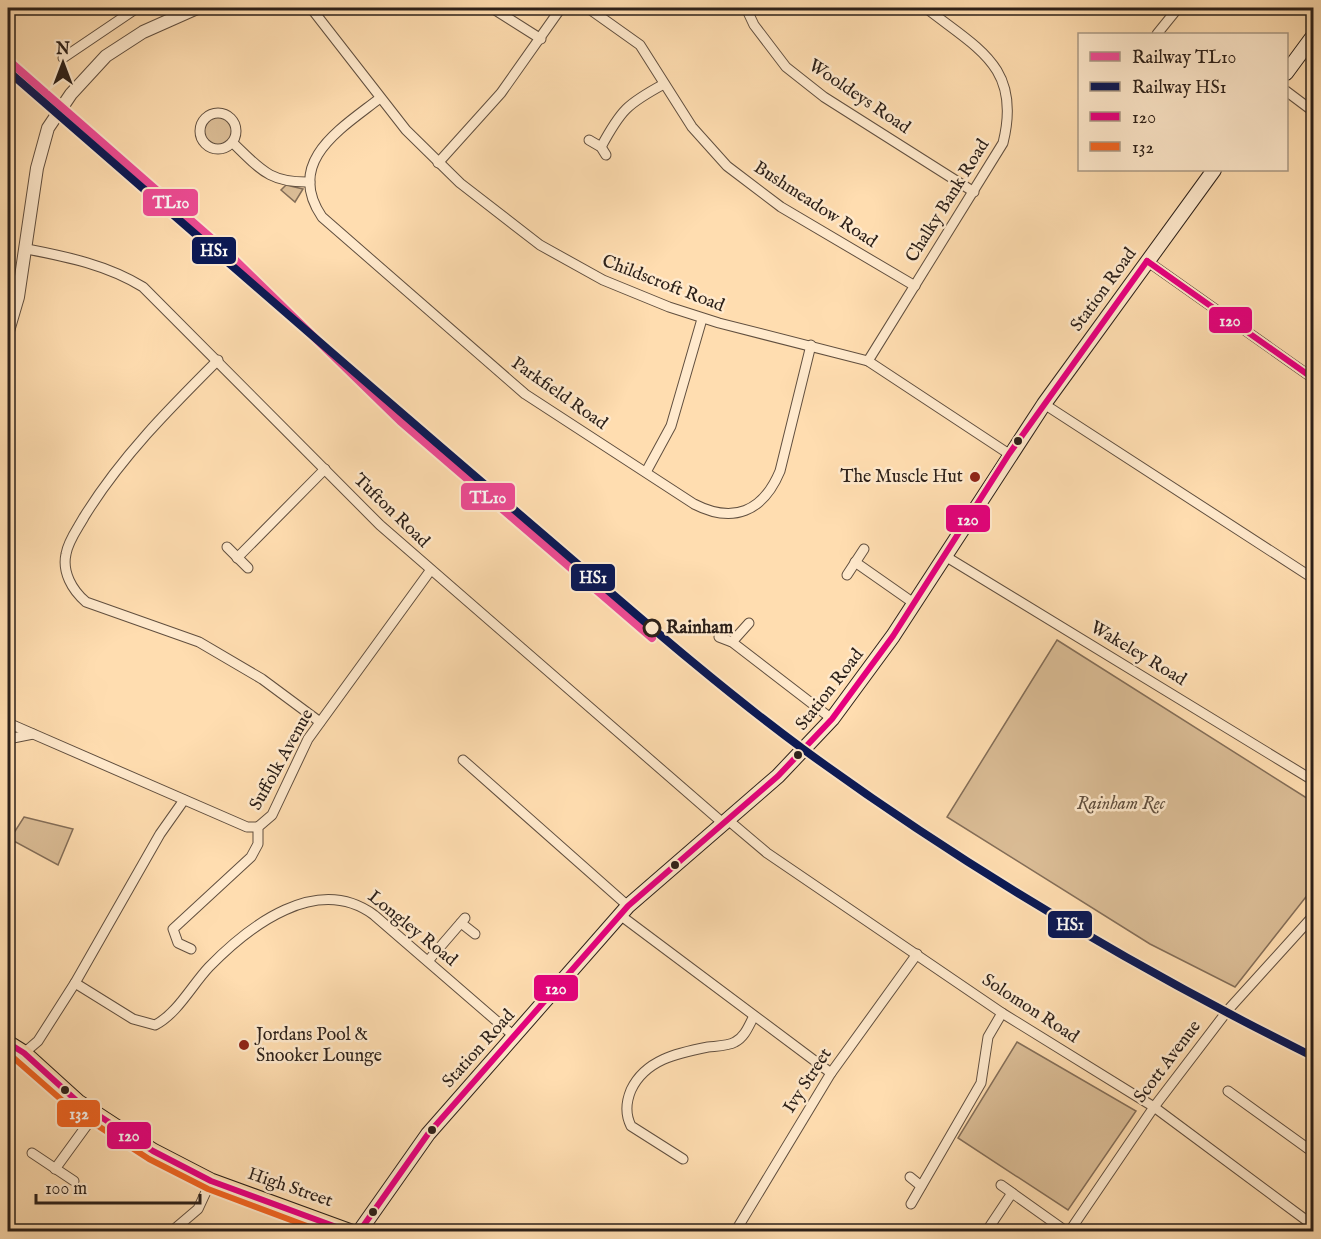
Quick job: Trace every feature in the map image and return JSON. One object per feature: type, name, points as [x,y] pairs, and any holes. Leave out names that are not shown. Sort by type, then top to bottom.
[{"type":"main road","points":[[1288,71],[1314,35]]},
{"type":"main road","name":"Station Road","points":[[359,1232],[428,1134],[624,910],[804,751],[832,719],[915,604],[1009,454],[1213,171]]},
{"type":"main road","name":"High Street","points":[[8,1043],[24,1053],[58,1087],[95,1114],[153,1150],[211,1181],[351,1232]]},
{"type":"street","points":[[63,58],[137,8]]},
{"type":"street","points":[[8,331],[27,249],[37,168],[48,128],[70,94],[106,56],[142,32],[182,11],[197,8]]},
{"type":"street","name":"Childscroft Road","points":[[311,8],[380,98],[438,163],[489,207],[563,258],[614,285],[702,319],[868,361],[1009,454]]},
{"type":"street","points":[[492,8],[541,39]]},
{"type":"street","points":[[438,163],[491,105],[541,39],[561,8]]},
{"type":"street","name":"Bushmeadow Road","points":[[588,8],[640,45],[692,127],[726,166],[781,207],[915,286]]},
{"type":"street","name":"Wooldeys Road","points":[[746,8],[754,25],[786,67],[809,85],[974,192]]},
{"type":"street","name":"Chalky Bank Road","points":[[868,361],[1003,143],[1008,122],[1008,99],[1002,77],[993,61],[926,8]]},
{"type":"street","points":[[1158,33],[1177,8]]},
{"type":"street","points":[[589,140],[604,151],[618,116],[632,102],[664,84]]},
{"type":"street","points":[[1288,92],[1314,111]]},
{"type":"street","points":[[233,143],[273,178],[286,182],[310,182],[314,160],[322,146],[380,98]]},
{"type":"street","points":[[217,113],[228,116],[236,130],[233,143],[221,149],[208,146],[200,133],[204,120],[217,113]]},
{"type":"street","name":"Parkfield Road","points":[[310,182],[313,199],[322,217],[525,394],[712,514],[730,514],[763,501],[773,489],[780,471],[811,345]]},
{"type":"street","name":"Tufton Road","points":[[27,249],[94,264],[127,277],[156,299],[380,525],[430,571],[544,665],[726,822]]},
{"type":"street","points":[[1147,261],[1314,379]]},
{"type":"street","points":[[646,472],[671,426],[702,319]]},
{"type":"street","points":[[218,360],[153,425],[112,475],[68,546],[66,571],[74,590],[86,602],[200,642],[262,679],[320,722]]},
{"type":"street","points":[[1044,404],[1314,579]]},
{"type":"street","points":[[237,558],[325,470]]},
{"type":"street","points":[[227,547],[248,568]]},
{"type":"street","points":[[847,575],[864,549]]},
{"type":"street","name":"Wakeley Road","points":[[945,556],[1314,781]]},
{"type":"street","points":[[855,562],[915,604]]},
{"type":"street","name":"Suffolk Avenue","points":[[191,949],[178,943],[173,929],[251,857],[258,844],[258,827],[272,815],[294,766],[320,722],[430,571]]},
{"type":"street","points":[[732,642],[749,623]]},
{"type":"street","points":[[719,637],[732,642],[832,719]]},
{"type":"street","points":[[8,723],[247,827],[258,827]]},
{"type":"street","points":[[8,739],[33,734]]},
{"type":"street","points":[[463,760],[624,910],[754,1016],[831,1073]]},
{"type":"street","points":[[24,1053],[38,1041],[75,983],[160,834],[184,800]]},
{"type":"street","name":"Solomon Road","points":[[726,822],[759,848],[1002,1013],[1154,1107],[1314,1226]]},
{"type":"street","name":"Longley Road","points":[[75,983],[133,1019],[155,1025],[168,1016],[208,968],[242,938],[297,904],[326,898],[348,901],[364,908],[515,1037]]},
{"type":"street","name":"Scott Avenue","points":[[1068,1232],[1154,1107],[1240,995],[1310,926],[1314,915]]},
{"type":"street","points":[[428,961],[463,921],[475,934]]},
{"type":"street","name":"Ivy Street","points":[[735,1232],[831,1073],[917,954]]},
{"type":"street","points":[[911,1204],[981,1083],[988,1037],[1002,1013]]},
{"type":"street","points":[[683,1159],[631,1126],[627,1119],[627,1103],[634,1083],[640,1074],[657,1062],[705,1048],[734,1043],[744,1035],[754,1016]]},
{"type":"street","points":[[1228,1091],[1314,1153]]},
{"type":"street","points":[[55,1168],[95,1114]]},
{"type":"street","points":[[32,1153],[74,1181]]},
{"type":"street","points":[[910,1177],[921,1186]]},
{"type":"street","points":[[171,1232],[198,1209],[211,1181]]},
{"type":"street","points":[[1001,1185],[1068,1232]]},
{"type":"street","points":[[986,1232],[1012,1193]]},
{"type":"green space","points":[[218,116],[224,117],[232,125],[232,137],[224,145],[218,146],[212,145],[204,137],[203,131],[204,125],[212,117]]},
{"type":"green space","points":[[286,185],[303,189],[295,202],[281,190]]},
{"type":"green space","name":"Rainham Rec","points":[[1057,640],[1313,802],[1313,888],[1235,987],[1150,944],[947,817]]},
{"type":"green space","points":[[24,817],[73,829],[58,865],[10,839]]},
{"type":"green space","points":[[1017,1042],[1136,1111],[1068,1210],[958,1138]]},
{"type":"rail line","name":"TL10","points":[[8,60],[227,252],[400,421],[652,638]]},
{"type":"rail line","name":"HS1","points":[[8,71],[631,610],[803,749],[925,834],[1050,913],[1179,987],[1310,1055]]},
{"type":"transit line","name":"120","points":[[1147,261],[1314,379]]},
{"type":"transit line","name":"120","points":[[359,1232],[428,1134],[628,906],[778,776],[832,719],[893,636],[1009,454],[1147,261]]},
{"type":"transit line","name":"120","points":[[8,1043],[24,1053],[78,1102],[153,1151],[211,1181],[350,1232]]},
{"type":"transit line","name":"132","points":[[8,1053],[72,1109],[149,1159],[208,1189],[323,1232]]},
{"type":"place","name":"The Muscle Hut","points":[[975,477]]},
{"type":"place","name":"Rainham","points":[[652,628]]},
{"type":"place","name":"Jordans Pool & Snooker Lounge","points":[[244,1045]]}]
